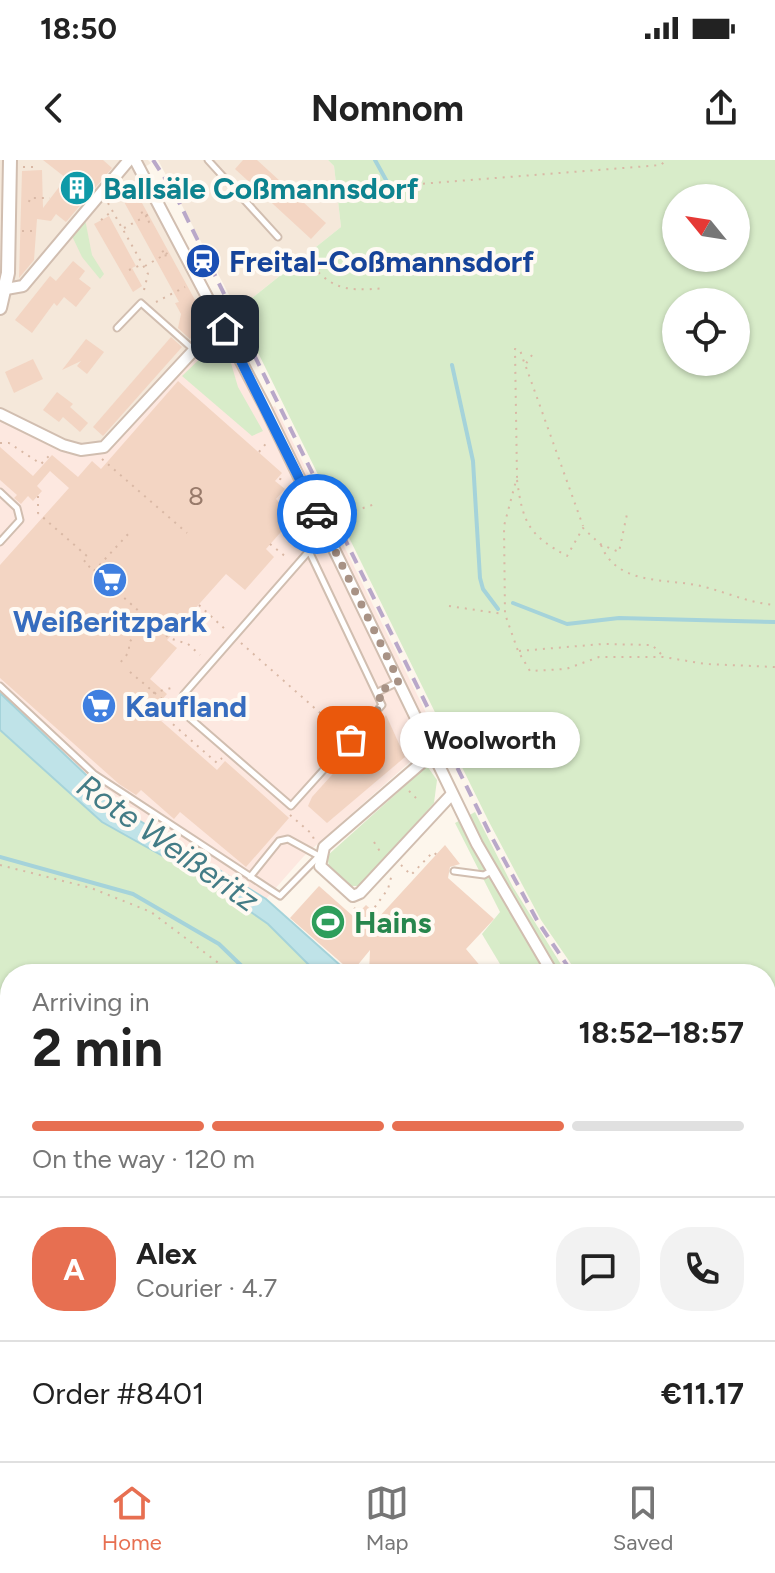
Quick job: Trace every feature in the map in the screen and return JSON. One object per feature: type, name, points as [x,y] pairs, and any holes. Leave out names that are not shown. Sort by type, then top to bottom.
[{"type":"street","points":[[6,289],[12,291],[23,286],[132,160],[225,329],[491,871],[547,964]]},
{"type":"street","points":[[0,308],[6,289],[15,164]]},
{"type":"street","points":[[0,414],[63,445],[81,450],[104,447],[194,350],[225,329]]},
{"type":"street","points":[[434,752],[324,847],[319,856],[320,866],[353,896],[391,864],[452,794]]},
{"type":"lane","points":[[208,160],[278,237]]},
{"type":"lane","points":[[117,328],[143,304],[194,350]]},
{"type":"lane","points":[[0,492],[17,508],[20,520],[0,542]]},
{"type":"lane","points":[[309,551],[382,705],[291,806],[177,707],[309,551],[327,535]]},
{"type":"lane","points":[[378,692],[399,681]]},
{"type":"lane","points":[[0,686],[94,774],[169,827],[280,896],[319,856],[288,839],[279,841],[250,877]]},
{"type":"lane","points":[[454,871],[484,875],[491,871]]},
{"type":"path","points":[[407,185],[661,165],[666,160]]},
{"type":"path","points":[[15,164],[38,167]]},
{"type":"path","points":[[29,202],[30,198],[50,198]]},
{"type":"path","points":[[101,220],[113,210],[148,274],[143,304]]},
{"type":"path","points":[[141,213],[145,211],[149,216],[147,223]]},
{"type":"path","points":[[116,229],[149,216]]},
{"type":"path","points":[[19,230],[37,231]]},
{"type":"path","points":[[128,251],[134,248]]},
{"type":"path","points":[[162,252],[168,253]]},
{"type":"path","points":[[129,270],[168,253]]},
{"type":"path","points":[[166,259],[168,253]]},
{"type":"path","points":[[303,254],[317,273],[339,289],[385,288]]},
{"type":"path","points":[[143,304],[185,287]]},
{"type":"path","points":[[583,528],[567,556],[536,539],[520,504],[515,349],[520,350],[583,528],[600,544],[619,552],[627,514],[631,514]]},
{"type":"path","points":[[525,365],[532,355]]},
{"type":"path","points":[[259,452],[271,437]]},
{"type":"path","points":[[0,443],[9,443],[41,464],[56,448]]},
{"type":"path","points":[[101,459],[187,533]]},
{"type":"path","points":[[517,477],[504,526],[505,614],[518,651],[530,671],[566,669],[599,657],[663,657],[706,664],[775,667]]},
{"type":"path","points":[[38,496],[38,513],[88,557],[84,562],[169,638],[188,644],[200,655]]},
{"type":"path","points":[[340,516],[375,504]]},
{"type":"path","points":[[20,520],[38,513]]},
{"type":"path","points":[[94,571],[131,531]]},
{"type":"path","points":[[270,544],[286,557]]},
{"type":"path","points":[[600,544],[606,558],[630,575],[699,585],[775,605]]},
{"type":"path","points":[[199,605],[351,740]]},
{"type":"path","points":[[449,606],[505,614]]},
{"type":"path","points":[[117,611],[138,630],[129,643],[129,652],[120,663]]},
{"type":"path","points":[[518,651],[603,644],[652,645],[663,657]]},
{"type":"path","points":[[130,672],[161,700]]},
{"type":"path","points":[[153,693],[171,688]]},
{"type":"path","points":[[157,711],[217,763],[228,751]]},
{"type":"path","points":[[167,719],[172,713]]},
{"type":"path","points":[[301,825],[312,834],[319,856]]},
{"type":"path","points":[[374,842],[391,864],[411,875],[433,852],[437,855]]},
{"type":"path","points":[[354,908],[372,911],[388,889],[391,864]]},
{"type":"path","points":[[0,865],[91,888],[151,912],[220,964]]},
{"type":"shaded area","points":[[0,160],[148,160],[151,163],[145,167],[228,322],[97,455],[0,411]]},
{"type":"shaded area","points":[[158,160],[328,160],[334,166],[341,227],[237,310]]},
{"type":"shaded area","points":[[228,322],[270,408],[275,406],[438,737],[304,856],[266,899],[124,811],[0,693],[0,411],[97,455]]},
{"type":"green space","points":[[328,160],[775,160],[775,964],[571,964],[541,920],[488,820],[237,310],[341,227],[334,166]]},
{"type":"green space","points":[[85,219],[92,255],[104,274],[100,279],[82,257],[72,236]]},
{"type":"green space","points":[[212,347],[228,353],[238,387],[263,431],[252,436],[182,376]]},
{"type":"green space","points":[[0,730],[39,766],[268,924],[308,964],[0,964]]},
{"type":"green space","points":[[427,766],[437,780],[434,803],[359,886],[349,886],[329,866],[327,856]]},
{"type":"green space","points":[[475,812],[513,887],[561,964],[500,964],[482,934],[500,912],[455,823]]},
{"type":"water","name":"Rote Weißeritz","points":[[0,693],[124,811],[266,899],[339,964],[308,964],[268,924],[202,878],[102,822],[0,730]]},
{"type":"building","points":[[43,160],[103,160],[112,168],[66,222],[56,214],[51,221],[37,219],[34,260],[19,278],[22,171],[42,170],[43,208],[66,178]]},
{"type":"building","points":[[243,160],[257,160],[326,223],[311,239],[235,169]]},
{"type":"building","points":[[130,181],[201,311],[198,329],[190,339],[178,328],[181,314],[175,303],[179,302],[117,189]]},
{"type":"building","points":[[109,216],[136,266],[132,268],[142,286],[133,292],[94,224]]},
{"type":"building","points":[[73,261],[85,271],[79,279],[91,288],[76,307],[64,297],[57,306],[54,303],[32,333],[15,320],[50,276],[56,281]]},
{"type":"building","points":[[171,337],[182,347],[103,436],[93,427]]},
{"type":"building","points":[[86,339],[104,352],[87,374],[77,366],[81,361],[62,370]]},
{"type":"building","points":[[33,359],[43,379],[14,393],[5,372]]},
{"type":"building","name":"Weißeritzpark","points":[[178,381],[282,473],[275,481],[285,489],[276,499],[285,508],[278,516],[287,525],[266,549],[274,557],[245,590],[226,574],[167,640],[177,648],[150,679],[167,694],[151,712],[217,770],[225,761],[289,818],[246,867],[180,812],[174,819],[141,790],[136,795],[119,784],[0,678],[0,565],[69,488],[50,471],[37,486],[42,491],[33,501],[28,496],[21,504],[14,498],[17,495],[0,480],[0,447],[33,476],[52,455],[78,477],[92,461],[101,469]]},
{"type":"building","points":[[57,392],[73,404],[70,407],[88,423],[80,432],[63,417],[59,422],[43,410]]},
{"type":"building","points":[[386,715],[405,757],[327,823],[308,806],[312,797]]},
{"type":"building","points":[[445,845],[460,864],[450,867],[448,878],[494,919],[466,949],[479,964],[369,964],[370,950],[359,964],[343,964],[290,918],[319,886],[354,917],[366,905],[379,917]]},
{"type":"waterway","points":[[375,160],[396,198]]},
{"type":"waterway","points":[[452,365],[473,461],[480,578],[483,589],[498,609]]},
{"type":"waterway","points":[[513,603],[567,624],[619,618],[775,622]]},
{"type":"waterway","points":[[0,857],[133,894],[219,944],[240,964]]},
{"type":"railway","points":[[153,160],[174,192],[489,832],[538,922],[566,964]]},
{"type":"way so far","points":[[317,514],[399,681],[378,692],[382,705],[351,740]]},
{"type":"place","name":"Ballsäle Coßmannsdorf","points":[[77,188]]},
{"type":"place","name":"Freital-Coßmannsdorf","points":[[203,261]]},
{"type":"place","name":"Weißeritzpark","points":[[110,580]]},
{"type":"place","name":"Kaufland","points":[[99,706]]},
{"type":"place","name":"Woolworth","points":[[351,740]]},
{"type":"place","name":"Hains","points":[[328,922]]},
{"type":"route","points":[[225,329],[317,514]]}]
